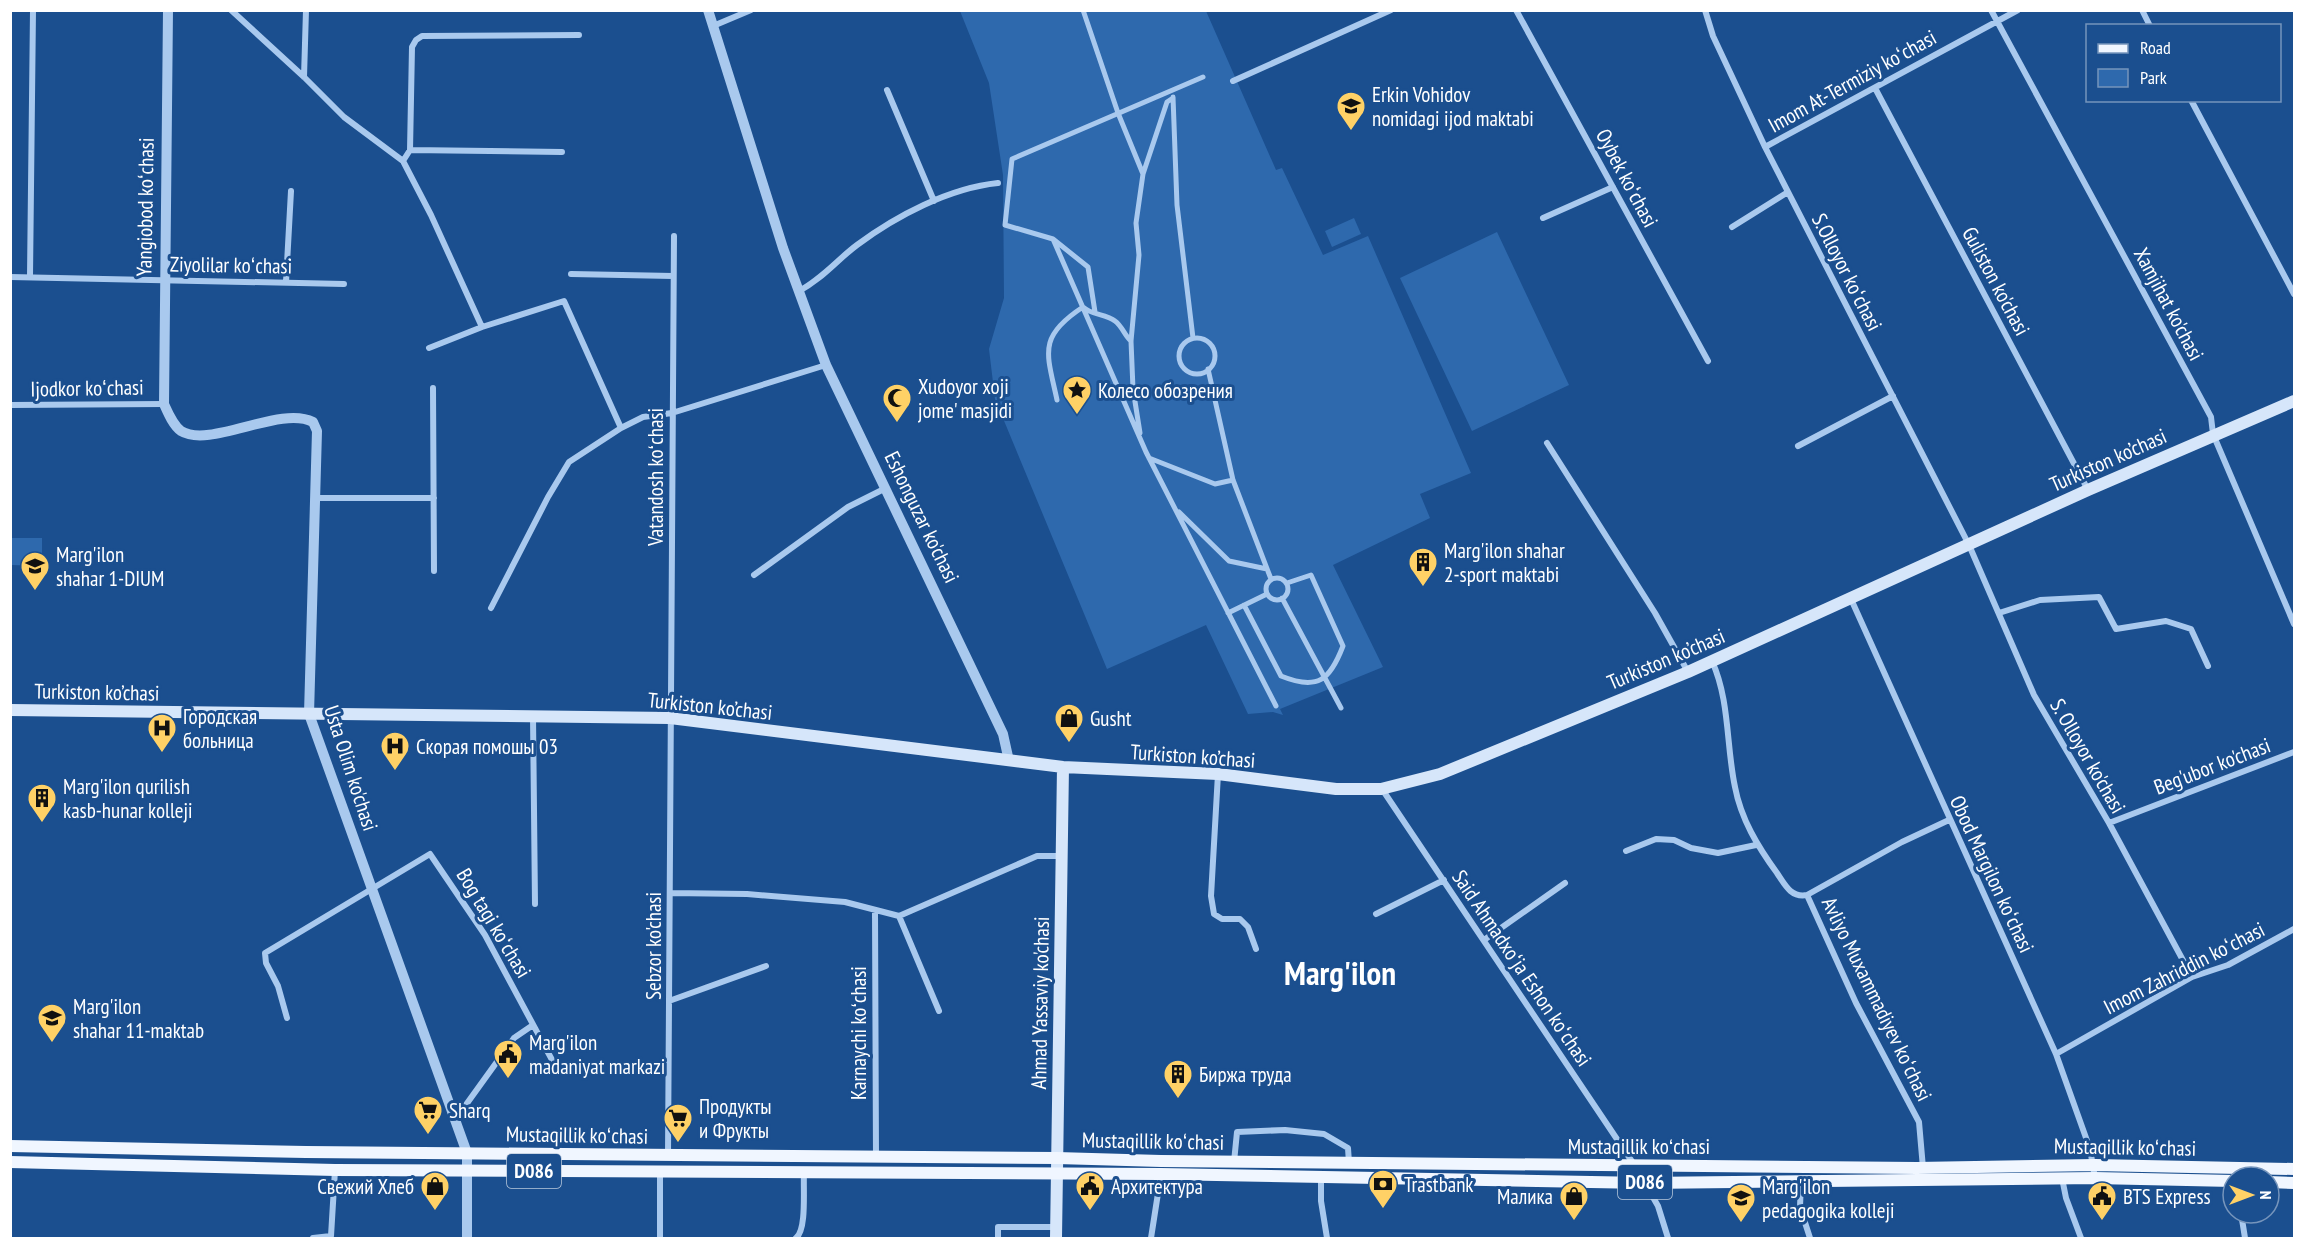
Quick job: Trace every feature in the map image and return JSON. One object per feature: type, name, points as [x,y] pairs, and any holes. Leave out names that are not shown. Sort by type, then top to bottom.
[{"type":"main road","name":"Turkiston ko’chasi","points":[[10,710],[670,718],[1063,767],[1218,774],[1336,789],[1381,789],[1440,774],[1688,672],[2213,434],[2295,401]]},
{"type":"main road","name":"Ahmad Yassaviy ko'chasi","points":[[1056,1233],[1063,767]]},
{"type":"main road","name":"Mustaqillik koʻchasi","points":[[10,1146],[466,1154],[1058,1158],[2095,1171],[2295,1169]]},
{"type":"main road","name":"Mustaqillik koʻchasi","points":[[10,1162],[335,1170],[1161,1174],[1644,1182],[2062,1178],[2095,1171],[2221,1180]]},
{"type":"street","points":[[30,276],[33,10]]},
{"type":"street","name":"Yangiobod koʻchasi","points":[[164,404],[168,10]]},
{"type":"street","points":[[231,10],[304,76],[344,117],[403,161],[431,215],[482,327]]},
{"type":"street","points":[[304,76],[306,10]]},
{"type":"street","name":"Eshonguzar ko'chasi","points":[[708,10],[799,291],[826,365],[887,488],[1003,734],[1009,761]]},
{"type":"street","points":[[713,26],[751,10]]},
{"type":"street","points":[[1083,10],[1118,113],[1143,174]]},
{"type":"street","points":[[1233,81],[1391,10]]},
{"type":"street","name":"Oybek koʻchasi","points":[[1516,10],[1708,361]]},
{"type":"street","name":"S.Olloyor koʻchasi","points":[[1705,10],[1713,36],[1765,147],[1969,544]]},
{"type":"street","name":"Xamjihat ko'chasi","points":[[1991,10],[2211,417],[2213,434],[2295,624]]},
{"type":"street","name":"Imom At-Termiziy koʻchasi","points":[[1765,147],[2018,10]]},
{"type":"street","points":[[2142,10],[2149,24]]},
{"type":"street","points":[[403,161],[410,150],[412,48],[416,40],[422,36],[579,35]]},
{"type":"street","points":[[1095,312],[1088,267],[1053,239],[1005,225],[1012,159],[1203,77]]},
{"type":"street","name":"Guliston ko'chasi","points":[[1875,88],[2088,490]]},
{"type":"street","points":[[1173,89],[1177,205],[1193,338]]},
{"type":"street","points":[[887,90],[934,201]]},
{"type":"street","points":[[1145,454],[1133,389],[1131,341],[1139,255],[1136,223],[1143,174],[1167,102],[1173,98]]},
{"type":"street","points":[[2192,102],[2295,294]]},
{"type":"street","points":[[410,150],[562,152]]},
{"type":"street","points":[[799,291],[816,282],[870,237],[934,201],[979,184],[998,183]]},
{"type":"street","points":[[1543,218],[1613,187]]},
{"type":"street","points":[[286,282],[291,191]]},
{"type":"street","points":[[1732,227],[1788,192]]},
{"type":"street","name":"Vatandosh koʻchasi","points":[[670,737],[674,236]]},
{"type":"street","points":[[1053,239],[1145,454],[1276,706]]},
{"type":"street","points":[[571,274],[673,276]]},
{"type":"street","name":"Ziyolilar koʻchasi","points":[[10,276],[344,284]]},
{"type":"street","points":[[429,348],[482,327],[564,301],[621,428]]},
{"type":"street","points":[[1083,307],[1087,311],[1116,321],[1131,341]]},
{"type":"street","points":[[1057,400],[1048,350],[1055,328],[1083,307]]},
{"type":"street","points":[[1193,338],[1202,339],[1214,349],[1213,365],[1208,369],[1192,374],[1180,364],[1180,348],[1193,338]]},
{"type":"street","points":[[491,608],[548,497],[569,462],[621,428],[643,417],[672,413],[826,365]]},
{"type":"street","points":[[1208,369],[1233,480],[1271,579]]},
{"type":"street","points":[[433,388],[434,571]]},
{"type":"street","points":[[1798,446],[1893,396]]},
{"type":"street","name":"Ijodkor koʻchasi","points":[[10,405],[164,404]]},
{"type":"street","name":"Usta Olim ko'chasi","points":[[164,404],[173,422],[182,431],[189,433],[216,432],[298,417],[313,422],[319,443],[309,714],[466,1154],[467,1239]]},
{"type":"street","points":[[1547,443],[1650,603],[1688,672]]},
{"type":"street","points":[[1145,454],[1215,484],[1233,480]]},
{"type":"street","points":[[754,574],[848,507],[887,488]]},
{"type":"street","points":[[316,498],[434,498]]},
{"type":"street","points":[[1174,506],[1229,561],[1268,569]]},
{"type":"street","name":"S. Olloyor ko'chasi","points":[[1969,544],[2034,695],[2109,823],[2192,977]]},
{"type":"street","points":[[1244,605],[1281,676],[1293,681],[1311,682],[1324,678],[1334,671],[1343,646],[1311,574],[1287,584]]},
{"type":"street","points":[[1279,578],[1287,584],[1287,593],[1282,598],[1275,600],[1268,594],[1267,585],[1271,579],[1279,578]]},
{"type":"street","points":[[1228,612],[1268,594]]},
{"type":"street","points":[[1999,613],[2040,600],[2099,597],[2116,629],[2166,621],[2191,629],[2208,666]]},
{"type":"street","points":[[1282,598],[1341,708]]},
{"type":"street","name":"Obod Margilon koʻchasi","points":[[1851,599],[2056,1054],[2095,1171]]},
{"type":"street","name":"Avliyo Muxammadiyev koʻchasi","points":[[1712,661],[1720,680],[1735,788],[1756,845],[1790,892],[1800,896],[1807,895],[1856,1002],[1919,1122],[1923,1168]]},
{"type":"street","points":[[533,716],[535,904]]},
{"type":"street","name":"Sebzor ko'chasi","points":[[668,1155],[670,737]]},
{"type":"street","name":"Beg'ubor ko'chasi","points":[[2109,823],[2295,752]]},
{"type":"street","points":[[1218,774],[1211,896],[1214,914],[1222,919],[1240,919],[1248,927],[1256,949]]},
{"type":"street","name":"Said Ahmadxoʻja Eshon koʻchasi","points":[[1381,789],[1635,1166],[1658,1206],[1668,1239]]},
{"type":"street","points":[[1807,895],[1902,842],[1949,820]]},
{"type":"street","points":[[1626,851],[1656,839],[1674,840],[1691,848],[1718,853],[1756,845]]},
{"type":"street","name":"Bog tagi koʻchasi","points":[[371,888],[427,855],[434,856],[485,935],[558,1071]]},
{"type":"street","points":[[670,893],[747,894],[845,902],[900,915],[1036,856],[1062,856]]},
{"type":"street","points":[[1376,914],[1444,880]]},
{"type":"street","points":[[1484,940],[1565,884]]},
{"type":"street","points":[[287,1018],[278,986],[266,963],[265,953],[371,888]]},
{"type":"street","name":"Karnaychi koʻchasi","points":[[875,910],[876,1157]]},
{"type":"street","points":[[900,915],[939,1011]]},
{"type":"street","name":"Imom Zahriddin koʻchasi","points":[[2056,1054],[2192,977],[2228,965],[2295,929]]},
{"type":"street","points":[[669,1001],[766,966]]},
{"type":"street","points":[[455,1120],[514,1038],[533,1025]]},
{"type":"street","points":[[1234,1162],[1237,1132],[1285,1130],[1323,1134],[1348,1148],[1349,1163]]},
{"type":"street","points":[[313,1239],[331,1236],[335,1170]]},
{"type":"street","points":[[660,1171],[660,1239]]},
{"type":"street","points":[[796,1239],[800,1235],[803,1224],[804,1172]]},
{"type":"street","points":[[1151,1239],[1161,1174]]},
{"type":"street","points":[[1321,1177],[1321,1201],[1327,1239]]},
{"type":"street","points":[[2062,1178],[2066,1198],[2081,1239]]},
{"type":"street","points":[[1801,1181],[1800,1207],[1810,1239]]},
{"type":"street","points":[[998,1239],[998,1227],[1056,1233]]},
{"type":"green space","points":[[960,11],[1206,11],[1276,170],[1282,168],[1323,255],[1368,236],[1471,473],[1420,494],[1430,518],[1333,565],[1383,667],[1280,709],[1283,715],[1273,712],[1248,714],[1206,625],[1107,669],[995,399],[989,349],[1004,298],[1003,175],[989,83]]},
{"type":"green space","points":[[1354,218],[1361,234],[1332,247],[1325,231]]},
{"type":"green space","points":[[1497,232],[1569,385],[1472,431],[1400,278]]},
{"type":"green space","points":[[11,538],[42,538],[42,566],[11,565]]},
{"type":"place","name":"Erkin Vohidov nomidagi ijod maktabi","points":[[1351,132]]},
{"type":"place","name":"Колесо обозрения","points":[[1077,416]]},
{"type":"place","name":"Xudoyor xoji jome' masjidi","points":[[897,424]]},
{"type":"place","name":"Marg'ilon shahar 2-sport maktabi","points":[[1423,588]]},
{"type":"place","name":"Marg'ilon shahar 1-DIUM","points":[[35,592]]},
{"type":"place","name":"Gusht","points":[[1069,744]]},
{"type":"place","name":"Городская больница","points":[[162,754]]},
{"type":"place","name":"Скорая помошы 03","points":[[395,772]]},
{"type":"place","name":"Marg'ilon qurilish kasb-hunar kolleji","points":[[42,824]]},
{"type":"place","name":"Marg'ilon shahar 11-maktab","points":[[52,1044]]},
{"type":"place","name":"Marg'ilon madaniyat markazi","points":[[508,1080]]},
{"type":"place","name":"Биржа труда","points":[[1178,1100]]},
{"type":"place","name":"Sharq","points":[[428,1136]]},
{"type":"place","name":"Продукты и Фрукты","points":[[678,1144]]},
{"type":"place","name":"Trastbank","points":[[1383,1210]]},
{"type":"place","name":"Свежий Хлеб","points":[[435,1212]]},
{"type":"place","name":"Архитектура","points":[[1090,1212]]},
{"type":"place","name":"Малика","points":[[1574,1222]]},
{"type":"place","name":"BTS Express","points":[[2102,1222]]},
{"type":"place","name":"Marg'ilon pedagogika kolleji","points":[[1741,1224]]},
{"type":"district","name":"Marg'ilon","points":[[1340,972]]}]
